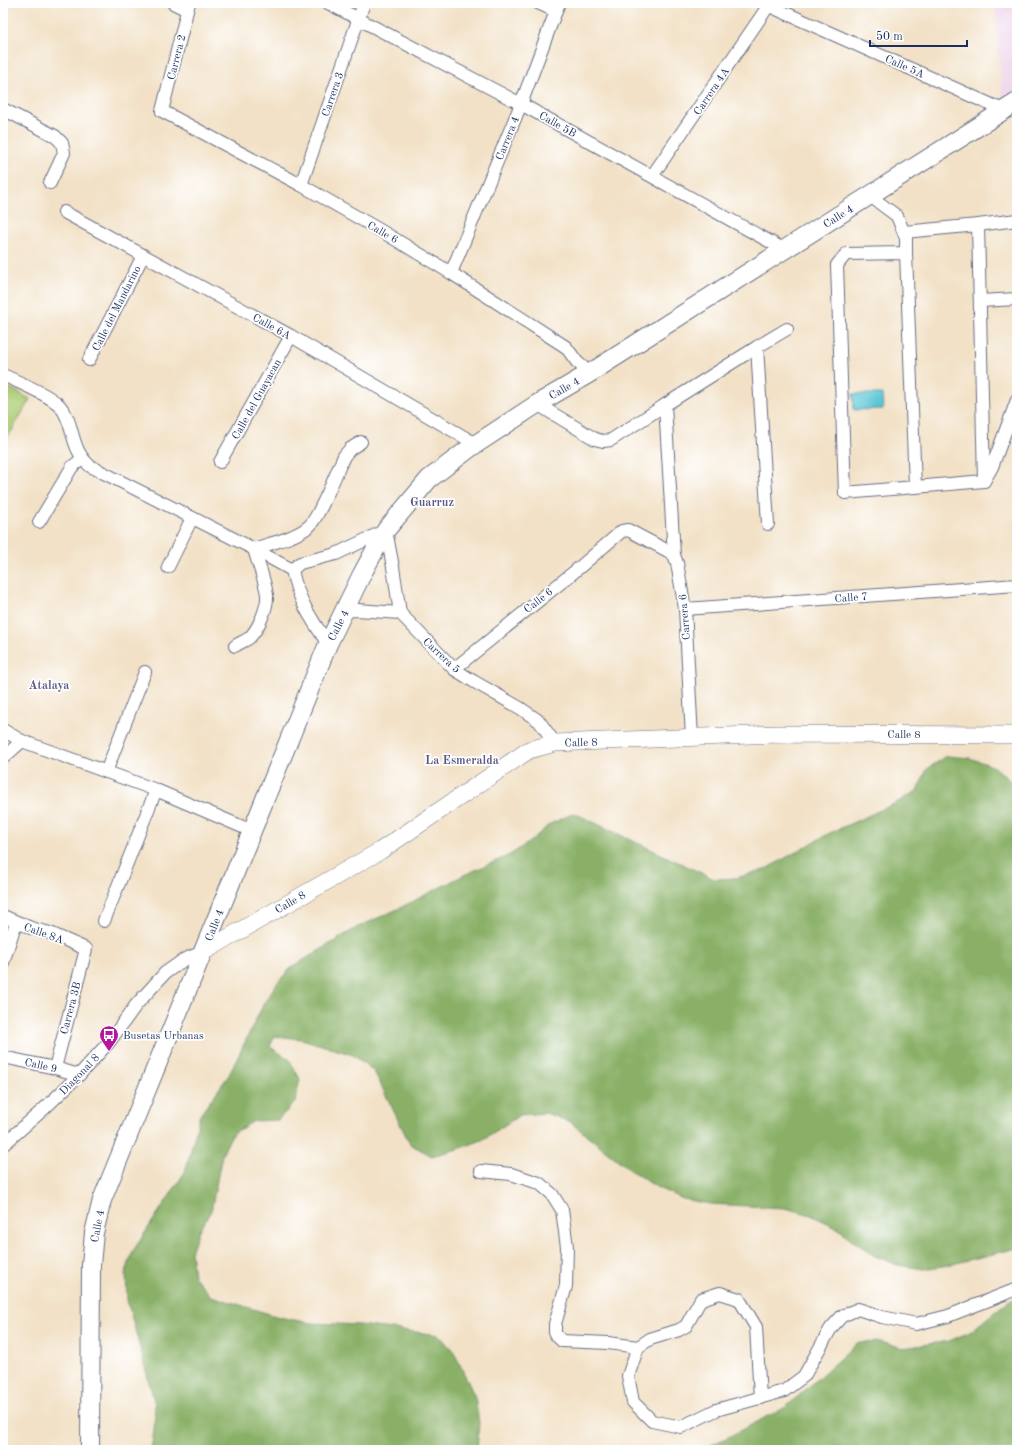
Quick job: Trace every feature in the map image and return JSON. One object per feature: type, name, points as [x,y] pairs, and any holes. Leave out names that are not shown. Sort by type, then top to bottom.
[{"type":"main road","name":"Calle 4","points":[[90,1450],[91,1265],[94,1232],[102,1200],[328,644],[362,574],[386,530],[429,478],[476,444],[537,404],[590,373],[785,250],[1010,106]]},
{"type":"main road","name":"Calle 8","points":[[203,952],[380,851],[529,750],[555,743],[776,734],[1017,735]]},
{"type":"street","points":[[173,3],[188,7]]},
{"type":"street","name":"Calle 5B","points":[[328,3],[521,104],[785,250]]},
{"type":"street","name":"Carrera 3","points":[[301,185],[364,3]]},
{"type":"street","points":[[538,3],[558,7]]},
{"type":"street","name":"Calle 5A","points":[[766,4],[1010,106]]},
{"type":"street","name":"Carrera 4A","points":[[652,176],[766,4]]},
{"type":"street","name":"Carrera 2","points":[[162,111],[188,7]]},
{"type":"street","name":"Carrera 4","points":[[451,273],[521,104],[558,7]]},
{"type":"street","points":[[3,109],[55,136],[62,143],[64,153],[50,183]]},
{"type":"street","name":"Calle 6","points":[[162,111],[301,185],[451,273],[566,347],[577,362],[590,373]]},
{"type":"street","points":[[870,196],[897,216],[906,238],[915,487]]},
{"type":"street","name":"Calle 6A","points":[[64,212],[291,336],[476,444]]},
{"type":"street","points":[[904,232],[1017,220]]},
{"type":"street","points":[[978,225],[984,481]]},
{"type":"street","points":[[906,253],[846,254],[837,265],[845,493],[984,481]]},
{"type":"street","name":"Calle del Mandarino","points":[[89,360],[143,256]]},
{"type":"street","points":[[980,301],[1017,299]]},
{"type":"street","points":[[537,404],[595,439],[603,441],[611,440],[787,329]]},
{"type":"street","name":"Calle del Guayacan","points":[[220,462],[291,336]]},
{"type":"street","points":[[757,347],[768,524]]},
{"type":"street","points":[[3,375],[54,400],[61,407],[66,414],[77,450],[82,459],[90,466],[254,549],[292,570]]},
{"type":"street","points":[[984,481],[992,467],[1017,400]]},
{"type":"street","name":"Carrera 6","points":[[665,405],[674,555],[677,563],[685,609],[692,738]]},
{"type":"street","points":[[254,549],[301,532],[310,526],[317,516],[344,456],[350,449],[360,442]]},
{"type":"street","points":[[39,522],[72,467],[82,459]]},
{"type":"street","points":[[168,568],[192,518]]},
{"type":"street","points":[[292,570],[300,563],[336,554],[386,530],[400,613],[345,611]]},
{"type":"street","name":"Calle 6","points":[[454,669],[574,572],[622,530],[634,532],[674,555]]},
{"type":"street","points":[[235,646],[249,638],[265,611],[267,596],[254,549]]},
{"type":"street","points":[[292,570],[294,581],[306,611],[328,644]]},
{"type":"street","name":"Calle 7","points":[[685,609],[1017,585]]},
{"type":"street","name":"Carrera 5","points":[[400,613],[454,669],[539,721],[555,743]]},
{"type":"street","points":[[106,772],[145,672]]},
{"type":"street","points":[[3,730],[22,741],[156,790],[252,831]]},
{"type":"street","points":[[3,758],[22,741]]},
{"type":"street","points":[[104,920],[156,790]]},
{"type":"street","name":"Calle 8A","points":[[3,916],[16,922],[50,933],[86,949]]},
{"type":"street","points":[[3,963],[16,922]]},
{"type":"street","name":"Carrera 3B","points":[[55,1068],[86,949]]},
{"type":"street","name":"Diagonal 8","points":[[3,1145],[79,1076],[110,1041],[136,1006],[165,973],[185,958],[203,952]]},
{"type":"street","name":"Calle 9","points":[[3,1057],[55,1068],[79,1076]]},
{"type":"street","points":[[481,1171],[511,1174],[539,1183],[552,1194],[562,1210],[567,1247],[566,1286],[555,1324],[555,1334],[562,1341],[608,1343],[638,1347]]},
{"type":"street","points":[[760,1398],[756,1326],[739,1298],[720,1294],[701,1299],[686,1326],[679,1330],[650,1339],[638,1347],[628,1376],[633,1402],[652,1420],[681,1427],[716,1410],[760,1398],[784,1391],[804,1376],[832,1328],[842,1316],[858,1310],[916,1324],[948,1316],[1017,1289]]},
{"type":"shaded area","points":[[995,3],[1017,3],[1017,102],[1003,110]]},
{"type":"green space","points":[[3,384],[30,399],[3,446]]},
{"type":"green space","points":[[947,756],[970,758],[995,767],[1017,787],[1017,1248],[949,1265],[923,1269],[898,1265],[875,1256],[836,1227],[811,1215],[785,1208],[710,1204],[683,1199],[658,1188],[633,1172],[570,1122],[546,1113],[520,1115],[482,1140],[458,1149],[432,1156],[410,1144],[374,1071],[353,1055],[302,1039],[274,1036],[270,1047],[289,1059],[300,1079],[295,1102],[278,1120],[254,1121],[232,1134],[222,1155],[211,1211],[199,1230],[191,1252],[194,1276],[211,1296],[279,1317],[310,1323],[360,1325],[439,1335],[454,1352],[475,1397],[479,1423],[477,1450],[151,1450],[154,1431],[155,1404],[127,1300],[126,1272],[133,1251],[185,1172],[200,1115],[229,1075],[264,1003],[277,983],[292,967],[356,928],[400,908],[464,875],[510,855],[532,840],[550,824],[574,813],[714,879],[736,878],[764,870],[830,833],[896,803],[917,791],[927,769]]},
{"type":"green space","points":[[1017,1299],[1017,1450],[699,1450],[722,1440],[786,1407],[857,1343],[880,1342],[903,1348],[949,1341],[970,1332],[1008,1301]]},
{"type":"water","points":[[853,394],[882,394],[883,409],[854,410]]},
{"type":"place","name":"Busetas Urbanas","points":[[109,1052]]},
{"type":"district","name":"Guarruz","points":[[432,502]]},
{"type":"district","name":"Atalaya","points":[[49,685]]},
{"type":"district","name":"La Esmeralda","points":[[462,760]]}]
